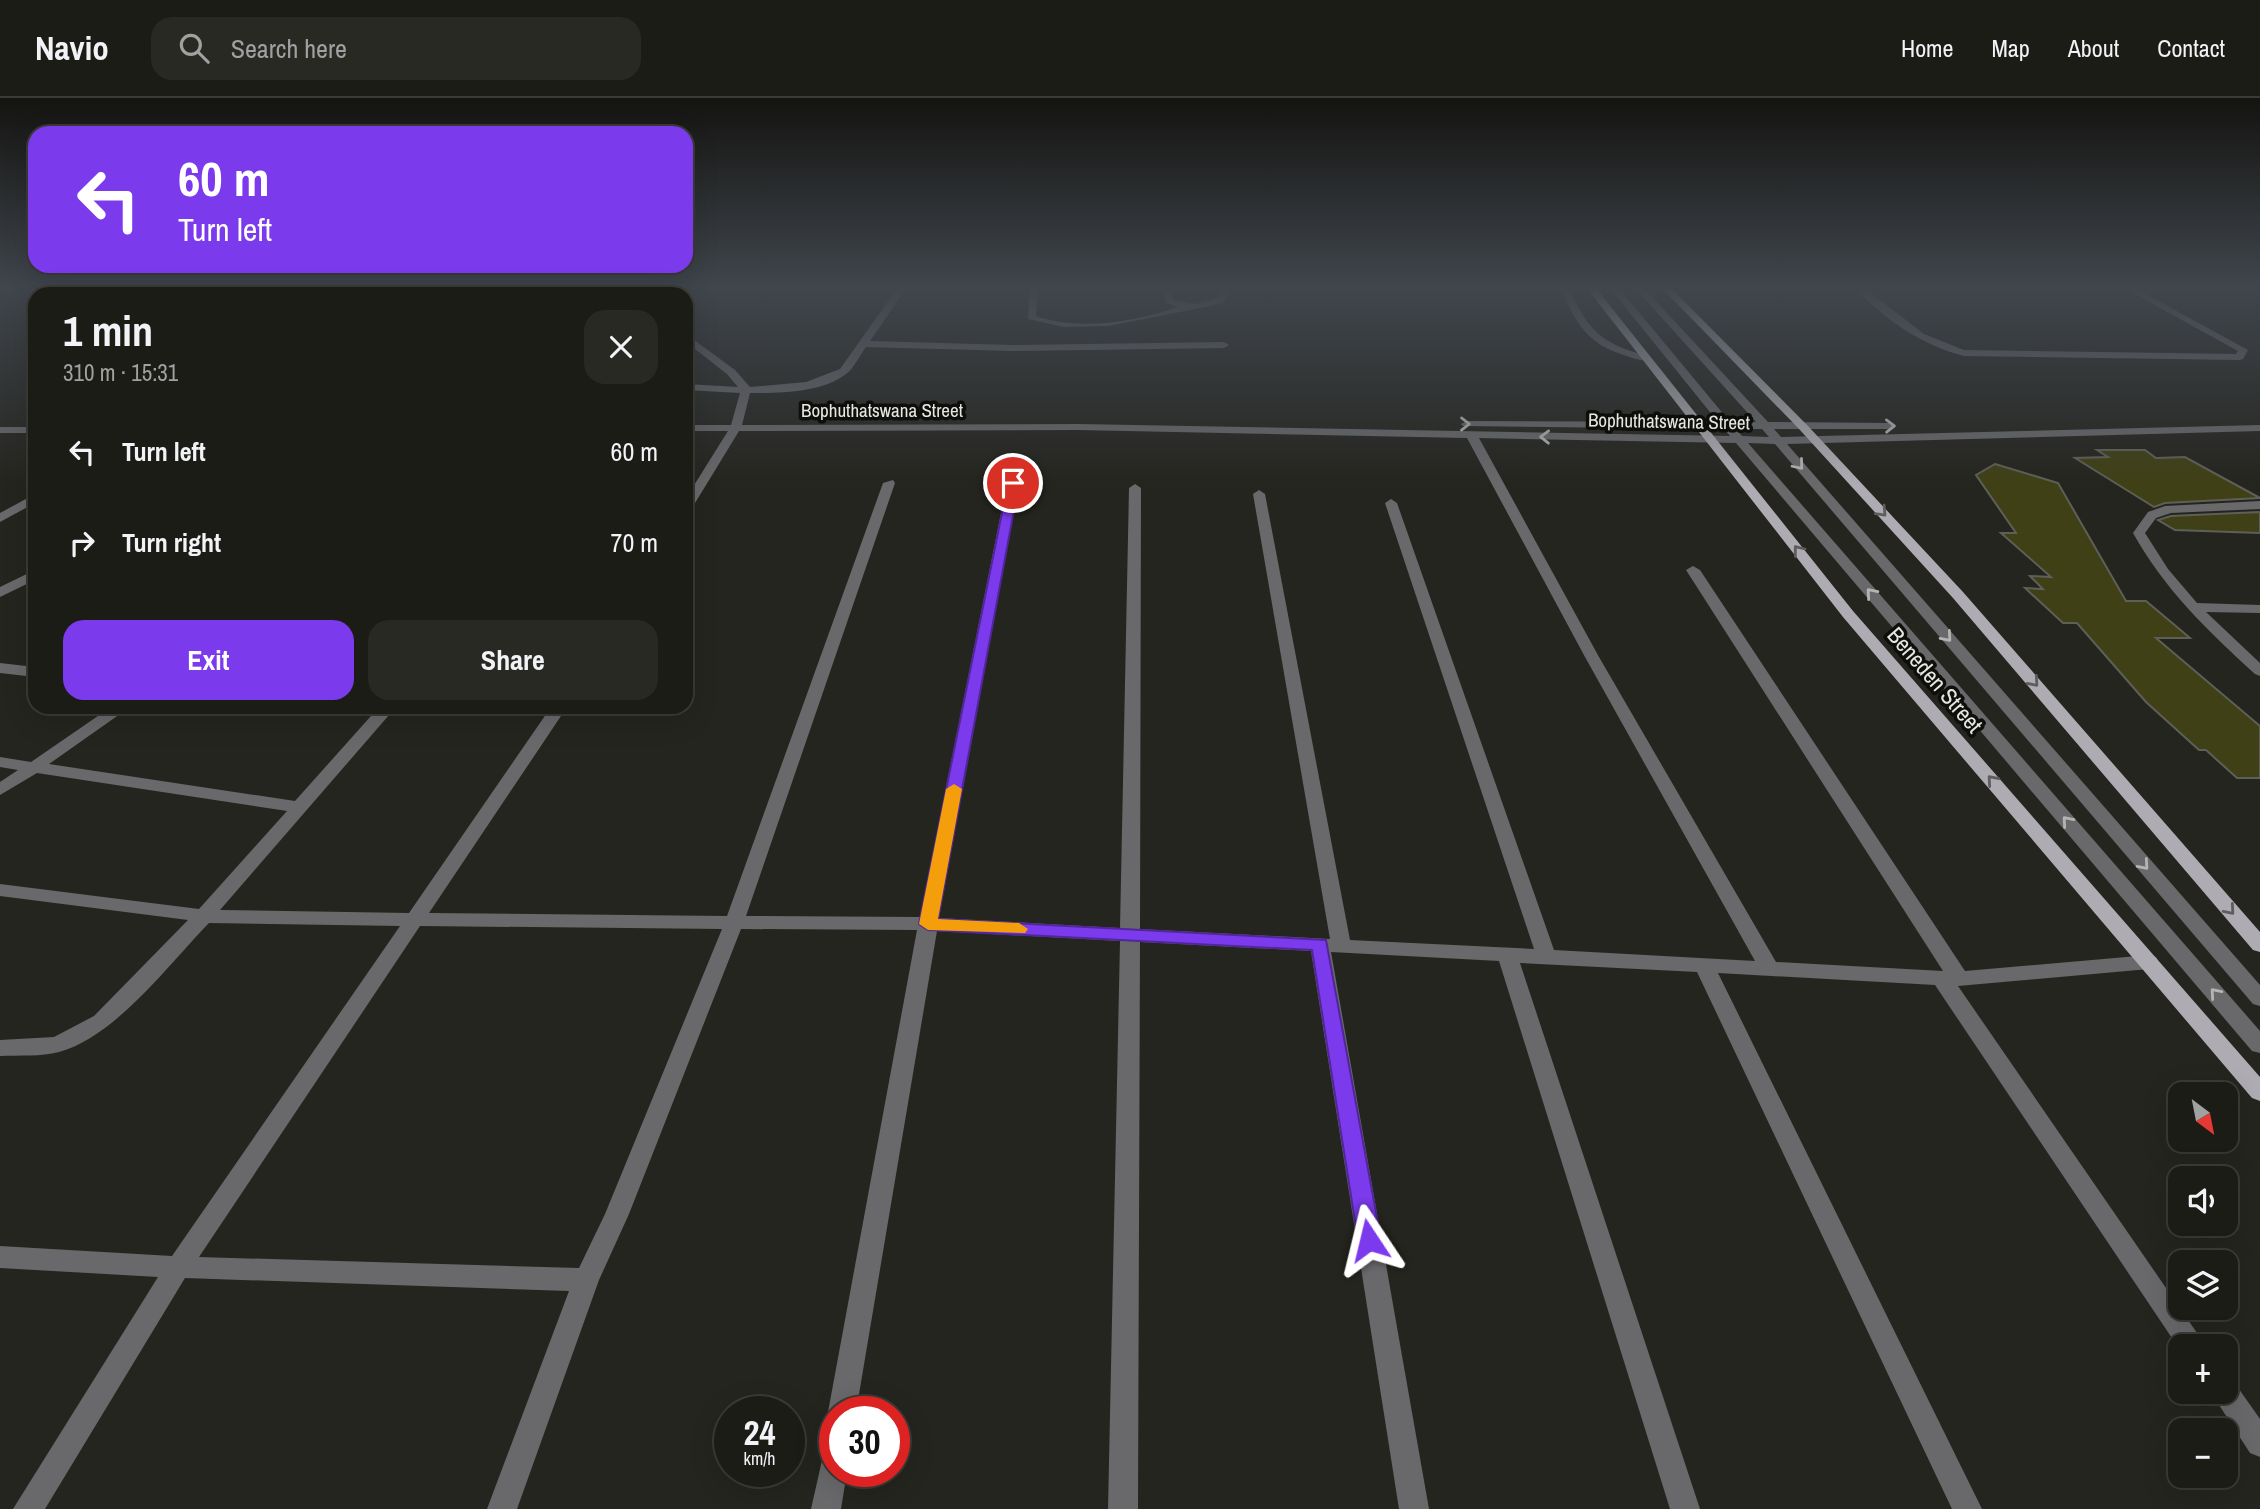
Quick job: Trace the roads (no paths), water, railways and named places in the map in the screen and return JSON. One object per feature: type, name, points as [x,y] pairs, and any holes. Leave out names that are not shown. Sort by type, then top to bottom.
[{"type":"main road","name":"Beneden Street","points":[[1640,353],[1848,614],[2260,1092]]},
{"type":"main road","points":[[1730,353],[1804,428],[1958,595],[2260,945]]},
{"type":"street","points":[[706,353],[731,372],[746,389]]},
{"type":"street","points":[[693,387],[784,388],[832,379],[844,371],[857,353]]},
{"type":"street","points":[[1625,353],[1644,358]]},
{"type":"street","points":[[1667,353],[2260,1045]]},
{"type":"street","points":[[1698,353],[1778,440],[2260,999]]},
{"type":"street","points":[[1963,353],[2240,357],[2242,353]]},
{"type":"street","points":[[693,497],[736,427],[746,389]]},
{"type":"street","name":"Bophuthatswana Street","points":[[1078,427],[1155,424],[1699,425],[1804,428],[2260,421]]},
{"type":"street","name":"Bophuthatswana Street","points":[[693,428],[1078,427],[1816,441],[2260,428]]},
{"type":"street","points":[[0,430],[28,430]]},
{"type":"street","points":[[1472,436],[1592,657],[1770,970]]},
{"type":"street","points":[[502,1509],[586,1280],[617,1214],[734,923],[889,483]]},
{"type":"street","points":[[845,1396],[928,924],[1013,483]]},
{"type":"street","points":[[1123,1509],[1135,488]]},
{"type":"street","points":[[1259,494],[1330,945],[1414,1509]]},
{"type":"street","points":[[0,518],[28,502]]},
{"type":"street","points":[[1391,503],[1546,956]]},
{"type":"street","points":[[2260,505],[2169,509],[2147,520],[2139,534],[2192,607],[2260,671]]},
{"type":"street","points":[[1693,570],[1950,979],[2185,1334]]},
{"type":"street","points":[[0,593],[28,579]]},
{"type":"street","points":[[2192,607],[2260,609]]},
{"type":"street","points":[[18,670],[28,664]]},
{"type":"street","points":[[0,668],[28,671]]},
{"type":"street","points":[[0,790],[112,714]]},
{"type":"street","points":[[0,1048],[56,1045],[78,1036],[102,1021],[204,916],[378,714]]},
{"type":"street","points":[[28,1509],[178,1268],[554,714]]},
{"type":"street","points":[[0,762],[298,807]]},
{"type":"street","points":[[0,890],[204,916],[413,921],[928,924],[1950,979],[2149,962]]},
{"type":"street","points":[[1507,954],[1685,1509]]},
{"type":"street","points":[[1704,966],[1967,1509]]},
{"type":"street","points":[[0,1257],[178,1268],[586,1280]]},
{"type":"street","points":[[2233,1404],[2260,1444]]},
{"type":"street","points":[[826,1509],[830,1487]]}]
